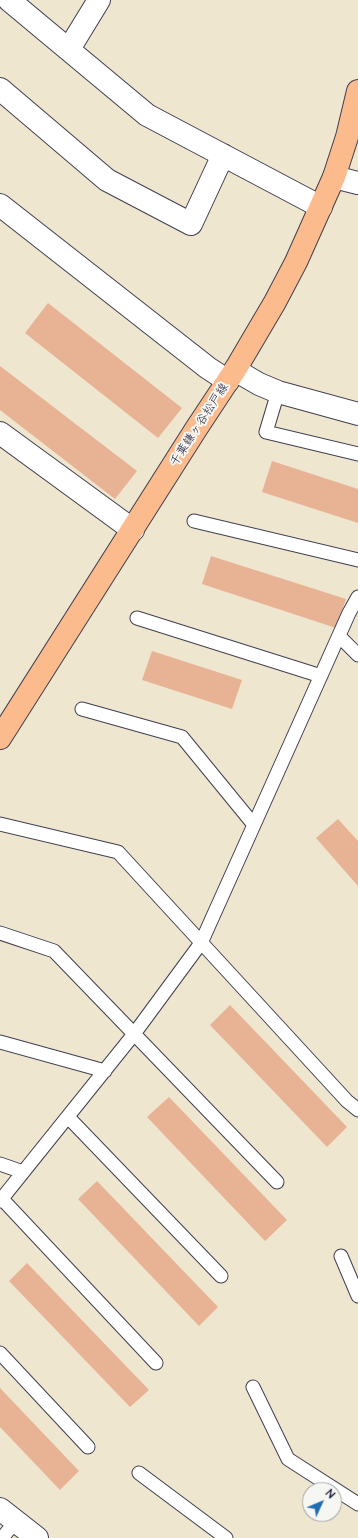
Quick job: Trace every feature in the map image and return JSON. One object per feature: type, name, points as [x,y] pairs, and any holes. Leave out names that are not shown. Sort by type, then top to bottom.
[{"type":"main road","name":"千葉鎌ヶ谷松戸線","points":[[0,738],[231,376],[275,302],[296,262],[334,177],[347,136],[358,91]]},
{"type":"street","points":[[9,0],[147,115],[321,207]]},
{"type":"street","points":[[69,49],[99,0]]},
{"type":"street","points":[[0,89],[107,180],[191,224],[223,155]]},
{"type":"street","points":[[334,177],[358,183]]},
{"type":"street","points":[[0,206],[208,368],[259,384],[278,392],[358,414]]},
{"type":"street","points":[[2,439],[133,530]]},
{"type":"street","points":[[8,1515],[37,1538]]},
{"type":"lane","points":[[278,392],[266,432],[358,454]]},
{"type":"lane","points":[[194,521],[358,560]]},
{"type":"lane","points":[[156,1363],[1,1200],[134,1034],[201,943],[358,597]]},
{"type":"lane","points":[[137,618],[321,676]]},
{"type":"lane","points":[[339,636],[358,656]]},
{"type":"lane","points":[[82,709],[182,737],[254,825]]},
{"type":"lane","points":[[0,824],[118,852],[347,1101],[358,1110]]},
{"type":"lane","points":[[0,933],[54,951],[277,1182]]},
{"type":"lane","points":[[0,1042],[105,1071]]},
{"type":"lane","points":[[68,1117],[221,1276]]},
{"type":"lane","points":[[0,1164],[23,1172]]},
{"type":"lane","points":[[341,1256],[358,1296]]},
{"type":"lane","points":[[0,1354],[88,1447]]},
{"type":"lane","points":[[254,1387],[288,1459],[358,1504]]},
{"type":"lane","points":[[139,1473],[226,1538]]},
{"type":"lane","points":[[2,1538],[8,1515]]},
{"type":"building","points":[[48,303],[182,408],[158,438],[25,333]]},
{"type":"building","points":[[0,366],[137,471],[115,499],[0,410]]},
{"type":"building","points":[[272,461],[358,489],[358,523],[262,492]]},
{"type":"building","points":[[211,556],[346,599],[336,628],[202,584]]},
{"type":"building","points":[[152,651],[242,680],[232,709],[142,680]]},
{"type":"building","points":[[338,819],[358,841],[358,886],[316,838]]},
{"type":"building","points":[[230,1005],[347,1127],[327,1147],[210,1025]]},
{"type":"building","points":[[169,1097],[287,1220],[265,1241],[147,1117]]},
{"type":"building","points":[[97,1181],[218,1307],[199,1326],[78,1199]]},
{"type":"building","points":[[27,1263],[149,1390],[130,1407],[9,1281]]},
{"type":"building","points":[[0,1388],[79,1471],[60,1490],[0,1427]]}]
